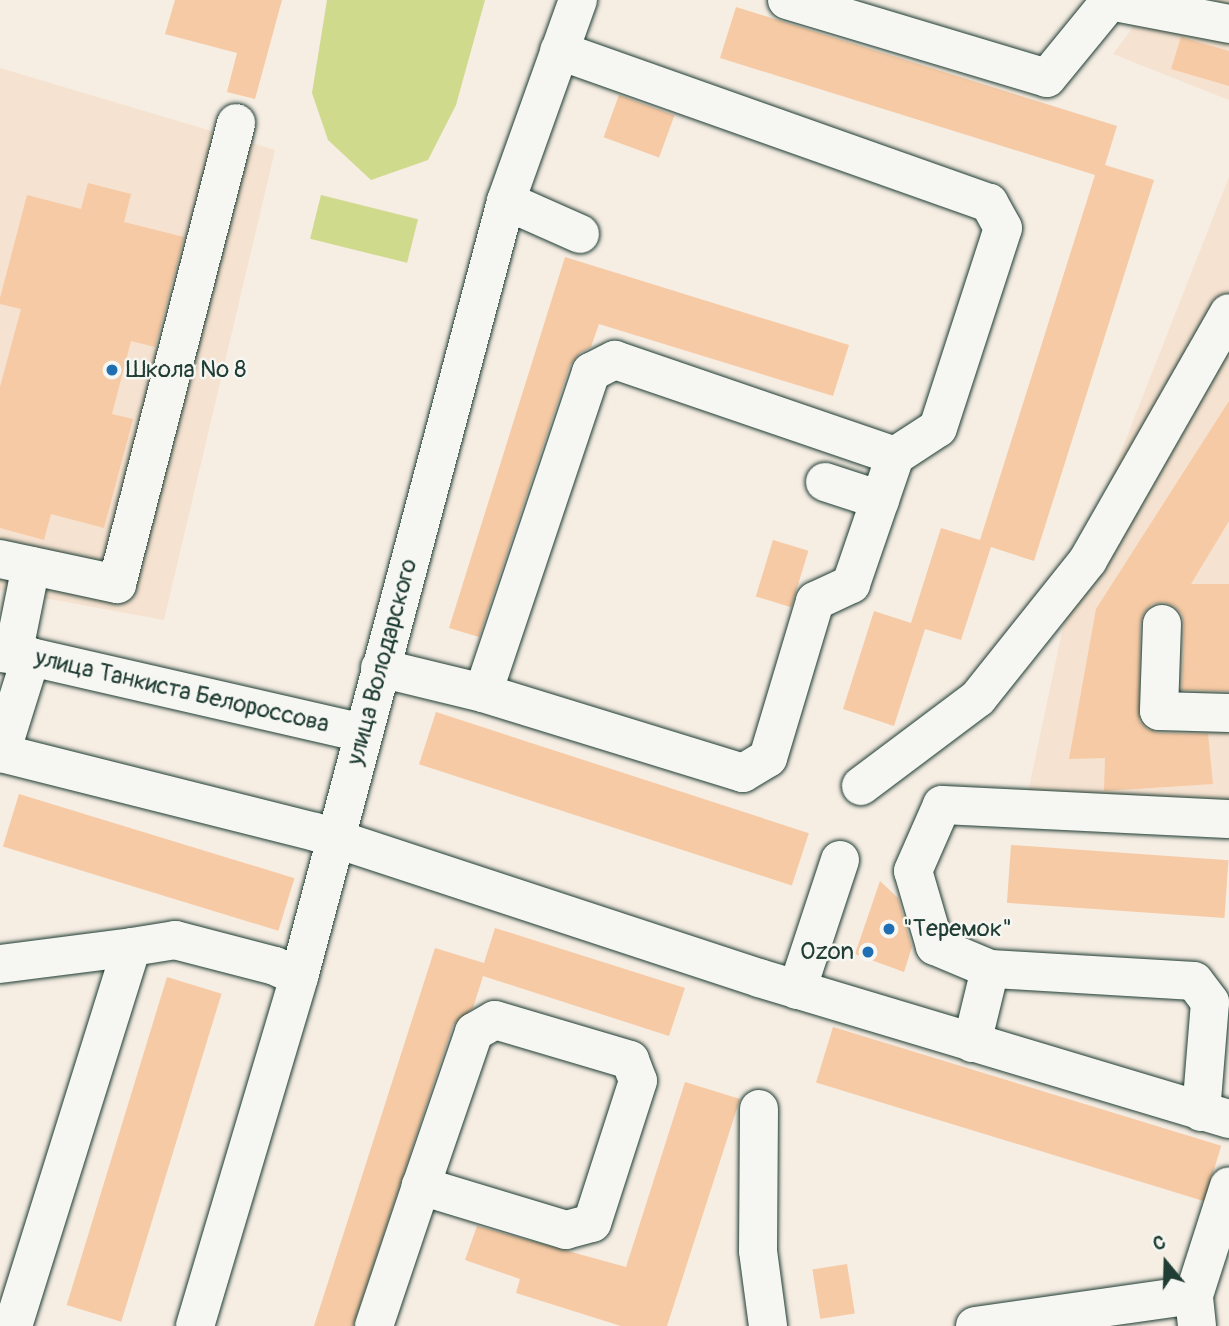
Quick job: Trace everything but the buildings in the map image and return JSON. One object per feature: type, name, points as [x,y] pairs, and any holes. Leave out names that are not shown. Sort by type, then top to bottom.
[{"type":"street","name":"улица Володарского","points":[[195,1326],[337,840],[380,668],[506,201],[578,0]]},
{"type":"street","points":[[787,0],[1047,78],[1110,1],[1133,3],[1229,24]]},
{"type":"street","points":[[380,668],[482,693],[743,773],[768,758],[815,601],[851,584],[895,456],[938,428],[1003,228],[989,203],[559,51]]},
{"type":"street","points":[[236,123],[117,584],[15,562],[15,655],[1,753],[337,840],[797,990],[1215,1115],[1210,1002],[1194,981],[990,969],[935,946],[913,871],[943,804],[1229,819]]},
{"type":"street","points":[[506,201],[580,234]]},
{"type":"street","points":[[861,786],[978,698],[1088,560],[1229,313]]},
{"type":"street","points":[[482,693],[591,372],[615,360],[895,456]]},
{"type":"street","points":[[825,482],[880,500]]},
{"type":"street","points":[[1162,624],[1159,711],[1229,713]]},
{"type":"street","name":"улица Танкиста Белороссова","points":[[15,655],[363,733]]},
{"type":"street","points":[[797,990],[840,860]]},
{"type":"street","points":[[0,964],[175,940],[275,966],[299,977]]},
{"type":"street","points":[[13,1326],[132,947]]},
{"type":"street","points":[[972,1043],[990,969]]},
{"type":"street","points":[[374,1326],[421,1186],[474,1032],[495,1020],[630,1060],[638,1080],[592,1223],[566,1230],[421,1186]]},
{"type":"street","points":[[759,1109],[758,1251],[768,1326]]},
{"type":"street","points":[[975,1326],[1196,1310],[1229,1186]]},
{"type":"shaded area","points":[[1153,0],[1229,0],[1229,100],[1113,54]]},
{"type":"shaded area","name":"Школа № 8","points":[[0,68],[275,150],[164,620],[0,590]]},
{"type":"shaded area","points":[[1229,177],[1229,819],[1024,811],[1076,566]]},
{"type":"green space","points":[[327,0],[485,0],[456,105],[428,160],[371,180],[328,140],[312,93]]},
{"type":"green space","points":[[321,195],[418,219],[407,263],[310,239]]},
{"type":"place","name":"Школа № 8","points":[[112,370]]},
{"type":"place","name":"\"Теремок\"","points":[[889,929]]},
{"type":"place","name":"Ozon","points":[[868,952]]}]
